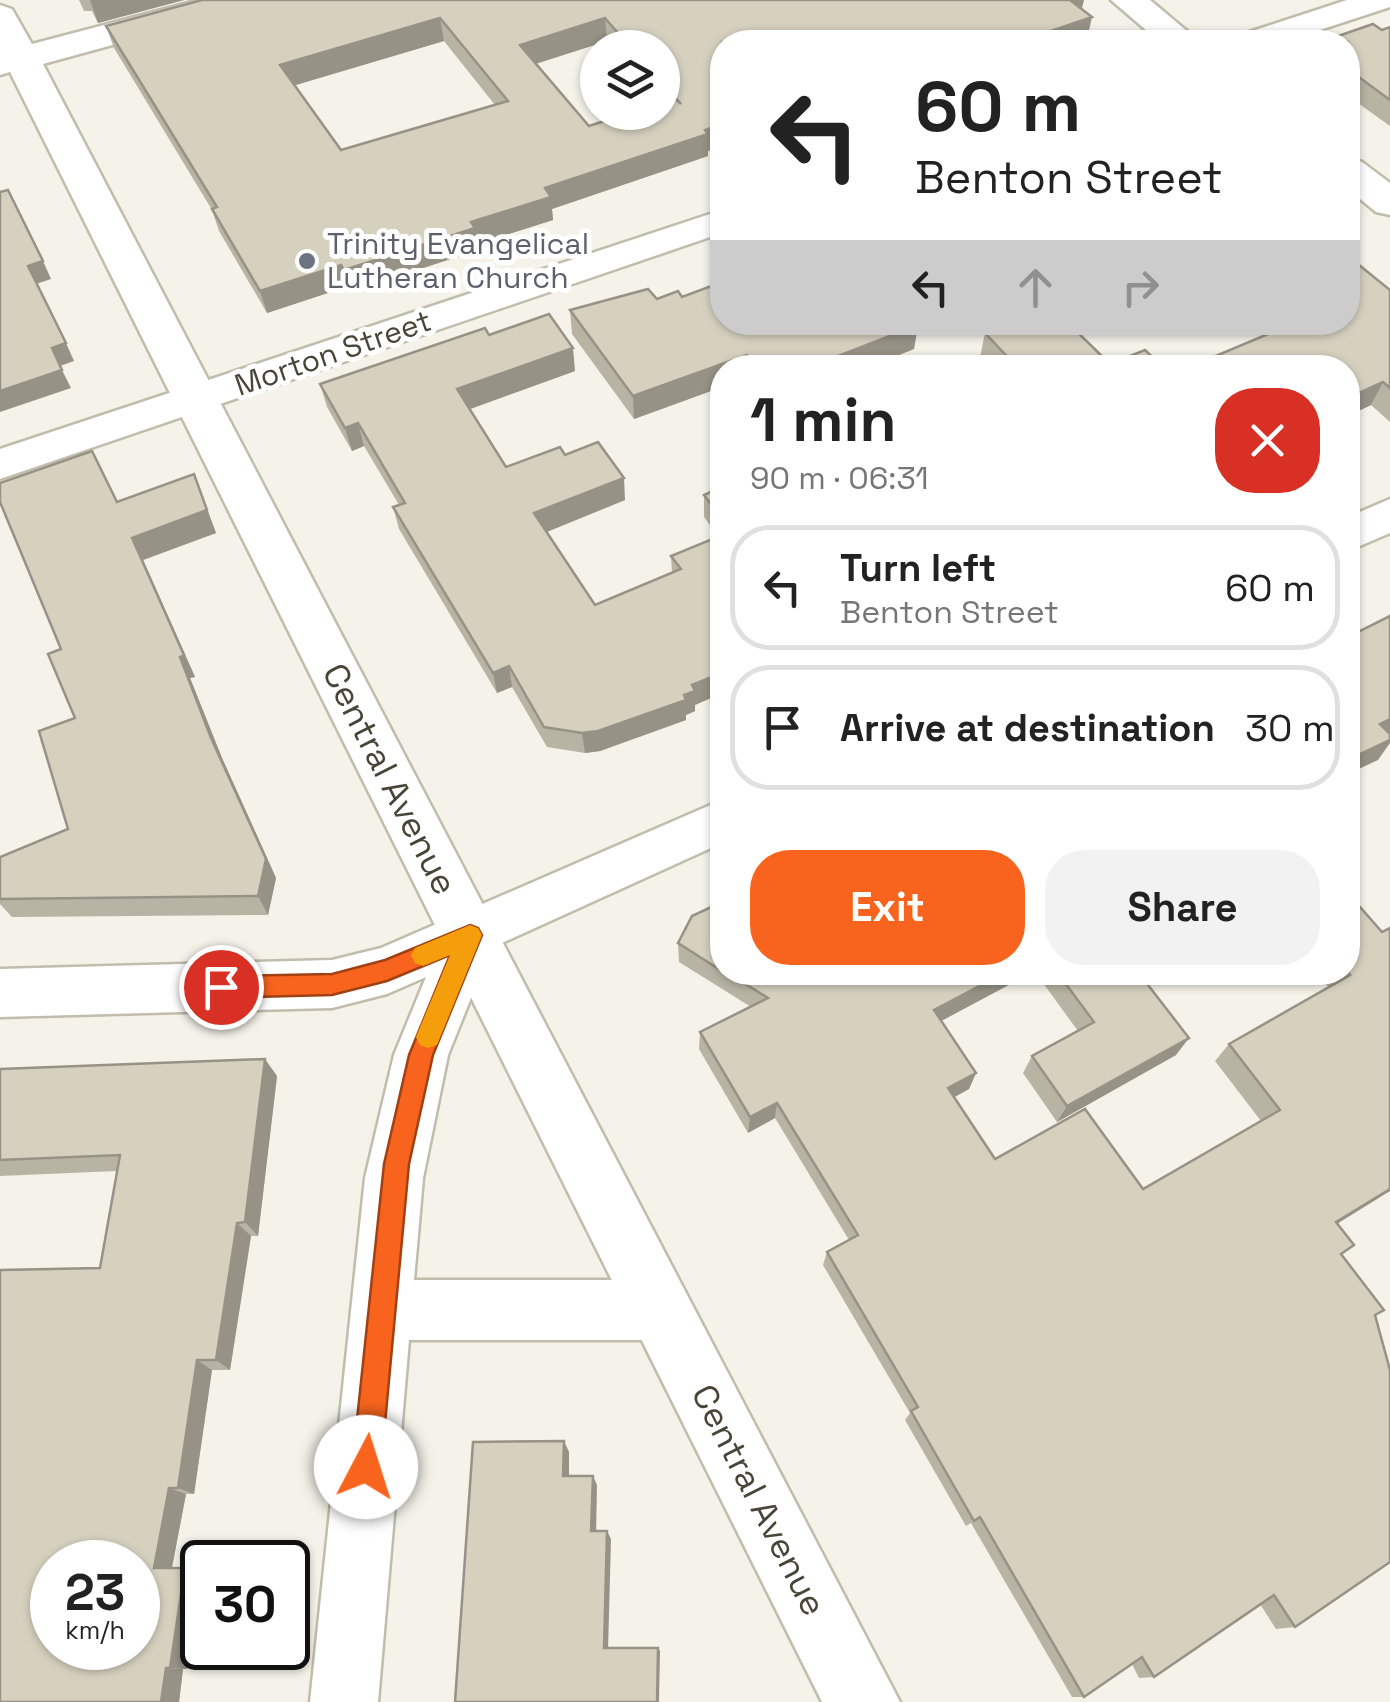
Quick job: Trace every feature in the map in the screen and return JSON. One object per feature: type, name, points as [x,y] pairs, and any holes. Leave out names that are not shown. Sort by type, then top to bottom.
[{"type":"street","points":[[10,61],[239,0]]},
{"type":"street","points":[[1128,0],[1167,30]]},
{"type":"street","points":[[1288,30],[1379,0]]},
{"type":"street","name":"Central Avenue","points":[[0,16],[10,61],[196,399],[862,1702]]},
{"type":"street","points":[[1360,180],[1390,204]]},
{"type":"street","name":"Morton Street","points":[[0,464],[710,225]]},
{"type":"street","points":[[1360,529],[1390,515]]},
{"type":"street","points":[[0,993],[332,984],[387,970],[710,826]]},
{"type":"street","points":[[344,1702],[394,1178],[421,1055],[470,935]]},
{"type":"street","points":[[381,1310],[662,1310]]},
{"type":"building","points":[[202,0],[1070,0],[1092,17],[1054,30],[710,30],[710,128],[705,130],[708,134],[545,188],[551,197],[471,222],[475,228],[344,270],[341,265],[260,291],[212,209],[217,207],[106,26]],"holes":[[[440,18],[508,101],[341,150],[280,65]]]},
{"type":"building","points":[[1373,24],[1382,30],[1390,27],[1390,100],[1360,78],[1360,30],[1356,30]]},
{"type":"building","points":[[8,190],[43,261],[28,266],[66,343],[52,348],[62,370],[0,391],[0,192]]},
{"type":"building","points":[[1360,266],[1390,290],[1390,388],[1383,382],[1360,393],[1360,355],[1218,355],[1266,335],[1360,335]]},
{"type":"building","points":[[710,286],[710,335],[892,335],[841,355],[710,355],[710,368],[633,396],[570,310],[648,289],[657,299],[678,291],[682,297]]},
{"type":"building","points":[[549,314],[573,348],[457,389],[506,467],[560,447],[565,455],[598,442],[624,478],[534,513],[595,605],[681,569],[671,556],[710,540],[710,678],[692,685],[695,691],[684,695],[686,700],[598,731],[582,733],[544,727],[509,666],[493,673],[393,507],[405,503],[358,423],[345,428],[320,384],[485,328],[489,335]]},
{"type":"building","points":[[987,335],[1080,335],[1101,355],[1006,355]]},
{"type":"building","points":[[92,451],[117,502],[194,474],[207,510],[132,538],[184,655],[180,657],[211,738],[266,859],[258,896],[0,899],[0,857],[68,829],[39,731],[75,718],[48,654],[61,649],[0,502],[0,483]]},
{"type":"building","points":[[1390,616],[1390,719],[1380,724],[1390,734],[1390,740],[1360,754],[1360,631]]},
{"type":"building","points":[[1360,907],[1382,932],[1390,928],[1390,1189],[1336,1222],[1354,1245],[1341,1254],[1384,1310],[1375,1315],[1390,1370],[1390,1562],[1295,1627],[1274,1595],[1154,1677],[1142,1657],[1084,1697],[980,1517],[974,1521],[911,1411],[918,1407],[827,1252],[858,1235],[777,1103],[750,1117],[700,1032],[768,998],[747,985],[981,985],[934,1010],[976,1073],[948,1088],[995,1159],[1085,1109],[1143,1189],[1280,1110],[1229,1044],[1332,985],[1360,985]]},
{"type":"building","points":[[710,908],[710,963],[678,943],[692,916]]},
{"type":"building","points":[[1067,985],[1148,985],[1189,1038],[1067,1106],[1032,1056],[1094,1022]]},
{"type":"building","points":[[265,1059],[245,1222],[237,1223],[216,1360],[197,1360],[178,1488],[169,1488],[159,1540],[30,1540],[30,1670],[160,1670],[160,1568],[180,1568],[180,1601],[161,1702],[0,1702],[0,1270],[100,1268],[120,1155],[0,1160],[0,1069]]},
{"type":"building","points":[[564,1441],[563,1476],[593,1476],[591,1531],[607,1531],[604,1648],[658,1648],[657,1702],[455,1702],[473,1442]]},
{"type":"slow traffic","points":[[423,955],[470,935],[428,1037]]},
{"type":"place","name":"Trinity Evangelical Lutheran Church","points":[[307,261]]},
{"type":"route","points":[[221,987],[332,984],[387,970],[470,935],[421,1055],[396,1164],[366,1467]]}]
